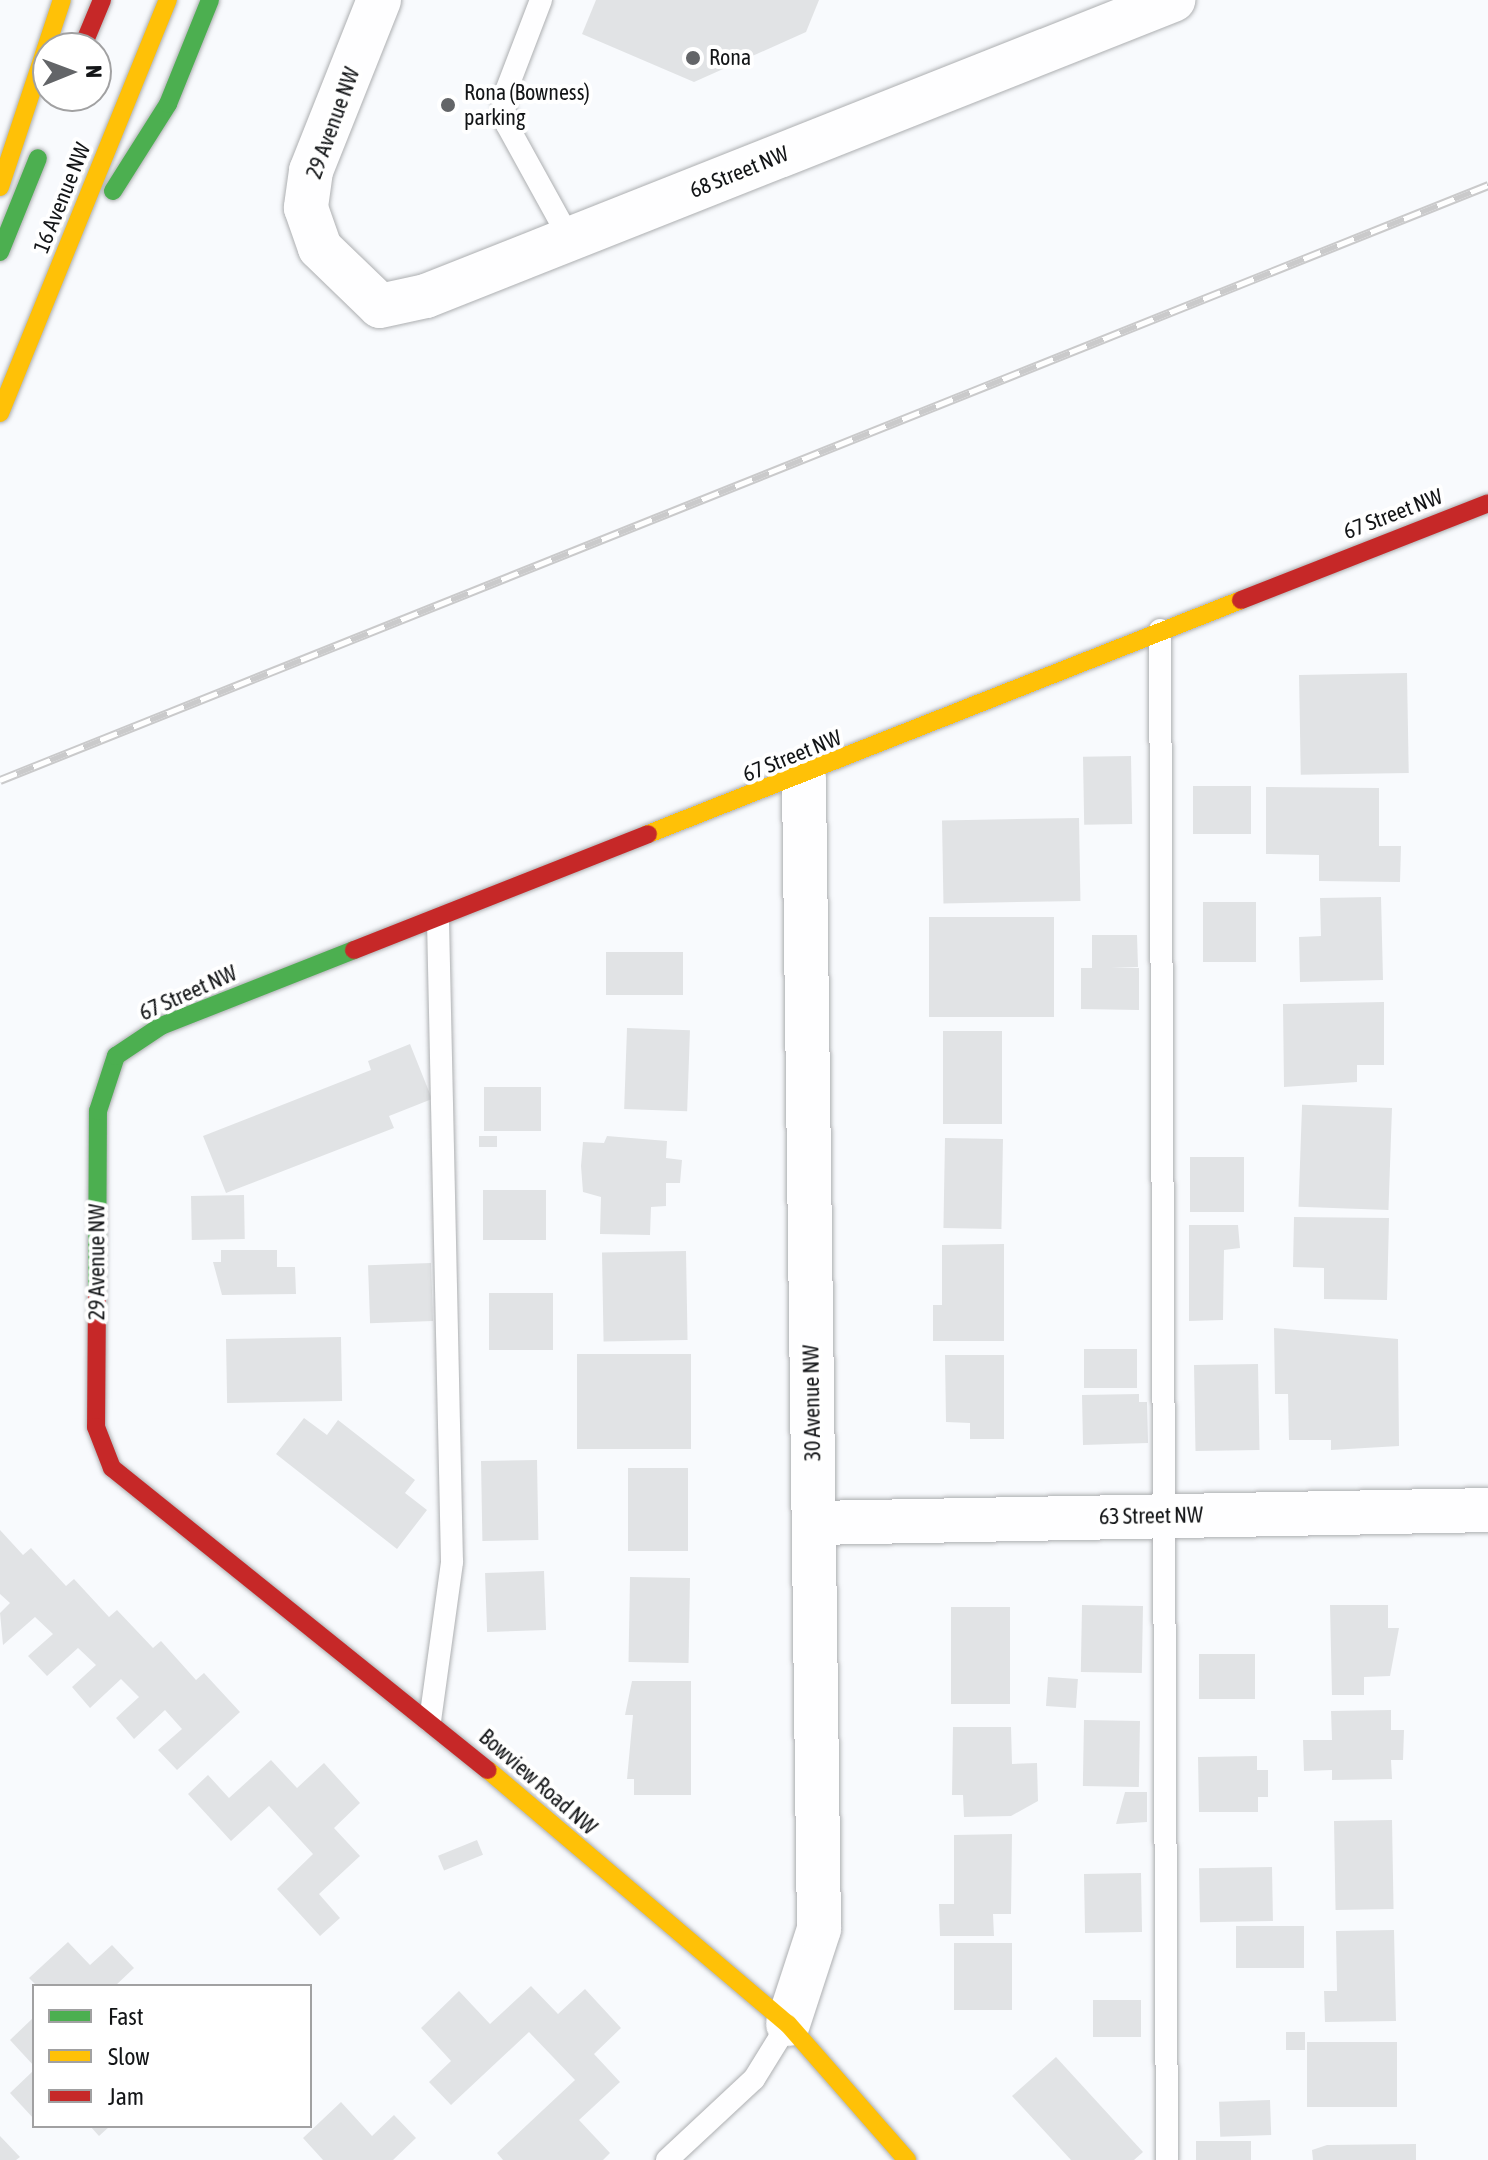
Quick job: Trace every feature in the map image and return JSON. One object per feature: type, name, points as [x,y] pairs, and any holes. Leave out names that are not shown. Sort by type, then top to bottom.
[{"type":"main road","points":[[0,187],[62,0]]},
{"type":"main road","points":[[89,32],[102,0]]},
{"type":"main road","name":"16 Avenue NW","points":[[0,413],[168,0]]},
{"type":"main road","points":[[50,292],[168,104],[210,0]]},
{"type":"main road","name":"16 Avenue NW","points":[[0,252],[46,137]]},
{"type":"main road","name":"67 Street NW","points":[[116,1056],[161,1026],[804,778],[1160,630],[1488,503]]},
{"type":"main road","name":"29 Avenue NW","points":[[112,1468],[96,1427],[98,1111],[116,1056]]},
{"type":"main road","name":"Bowview Road NW","points":[[112,1468],[430,1721],[788,2024],[907,2160]]},
{"type":"street","name":"29 Avenue NW","points":[[320,248],[306,208],[311,171],[379,0]]},
{"type":"street","name":"68 Street NW","points":[[320,248],[380,306],[426,296],[1173,0]]},
{"type":"street","name":"30 Avenue NW","points":[[788,2024],[819,1929],[804,778]]},
{"type":"street","name":"63 Street NW","points":[[814,1523],[1488,1510]]},
{"type":"lane","points":[[541,0],[503,99],[507,125],[570,239]]},
{"type":"lane","points":[[1160,630],[1167,2160]]},
{"type":"lane","points":[[430,1721],[452,1562],[438,920]]},
{"type":"lane","points":[[667,2160],[754,2079],[788,2024]]},
{"type":"building","name":"Rona","points":[[596,0],[819,0],[806,32],[694,82],[582,34]]},
{"type":"building","points":[[1407,673],[1409,773],[1301,775],[1299,675]]},
{"type":"building","points":[[1131,756],[1132,824],[1084,825],[1083,757]]},
{"type":"building","points":[[1193,786],[1251,786],[1251,834],[1193,834]]},
{"type":"building","points":[[1266,787],[1379,788],[1379,846],[1401,846],[1400,882],[1319,881],[1319,855],[1266,854]]},
{"type":"building","points":[[1079,818],[1080,901],[943,903],[942,820]]},
{"type":"building","points":[[1381,897],[1383,980],[1300,982],[1299,937],[1321,936],[1320,898]]},
{"type":"building","points":[[1203,902],[1256,902],[1256,962],[1203,962]]},
{"type":"building","points":[[929,917],[1054,917],[1054,1017],[929,1017]]},
{"type":"building","points":[[1092,935],[1137,935],[1138,967],[1111,968],[1139,968],[1139,1010],[1081,1009],[1081,968],[1092,968]]},
{"type":"building","points":[[606,952],[683,952],[683,995],[606,995]]},
{"type":"building","points":[[1384,1002],[1384,1065],[1357,1065],[1357,1082],[1284,1087],[1283,1004]]},
{"type":"building","points":[[627,1028],[690,1030],[687,1111],[624,1109]]},
{"type":"building","points":[[943,1031],[1002,1031],[1002,1124],[943,1124]]},
{"type":"building","points":[[410,1044],[432,1099],[389,1116],[394,1128],[226,1193],[203,1136],[371,1070],[368,1061]]},
{"type":"building","points":[[484,1087],[541,1087],[541,1131],[484,1131]]},
{"type":"building","points":[[1302,1105],[1392,1108],[1388,1210],[1298,1207]]},
{"type":"building","points":[[479,1136],[497,1136],[497,1147],[479,1147]]},
{"type":"building","points":[[607,1136],[667,1141],[666,1158],[682,1160],[680,1183],[666,1183],[666,1206],[651,1207],[650,1235],[600,1234],[601,1197],[583,1192],[581,1166],[583,1142],[604,1143]]},
{"type":"building","points":[[945,1138],[1003,1139],[1001,1229],[943,1228]]},
{"type":"building","points":[[1190,1157],[1244,1157],[1244,1212],[1190,1212]]},
{"type":"building","points":[[483,1190],[546,1190],[546,1240],[483,1240]]},
{"type":"building","points":[[244,1195],[245,1239],[192,1240],[191,1196]]},
{"type":"building","points":[[1294,1217],[1389,1218],[1387,1300],[1324,1299],[1324,1268],[1293,1267]]},
{"type":"building","points":[[1189,1225],[1238,1225],[1240,1248],[1224,1250],[1223,1320],[1189,1321]]},
{"type":"building","points":[[1004,1244],[1004,1341],[933,1341],[933,1305],[942,1305],[942,1245]]},
{"type":"building","points":[[221,1250],[277,1250],[277,1267],[295,1267],[296,1294],[222,1295],[213,1262],[221,1262]]},
{"type":"building","points":[[686,1251],[688,1340],[604,1341],[602,1252]]},
{"type":"building","points":[[431,1263],[433,1321],[370,1323],[368,1265]]},
{"type":"building","points":[[489,1293],[553,1293],[553,1350],[489,1350]]},
{"type":"building","points":[[1274,1328],[1398,1339],[1399,1446],[1331,1450],[1331,1440],[1289,1440],[1288,1394],[1275,1394]]},
{"type":"building","points":[[341,1337],[342,1401],[227,1403],[226,1339]]},
{"type":"building","points":[[1084,1349],[1137,1349],[1137,1388],[1084,1388]]},
{"type":"building","points":[[577,1354],[691,1354],[691,1449],[577,1449]]},
{"type":"building","points":[[945,1355],[1004,1355],[1004,1439],[970,1439],[970,1423],[946,1422]]},
{"type":"building","points":[[1258,1364],[1260,1450],[1196,1451],[1194,1365]]},
{"type":"building","points":[[1139,1394],[1139,1402],[1147,1402],[1148,1443],[1083,1445],[1082,1395]]},
{"type":"building","points":[[304,1418],[327,1435],[338,1420],[415,1480],[405,1493],[427,1510],[397,1549],[276,1454]]},
{"type":"building","points":[[537,1460],[538,1540],[482,1541],[481,1461]]},
{"type":"building","points":[[628,1468],[688,1468],[688,1551],[628,1551]]},
{"type":"building","points":[[0,1530],[23,1555],[31,1548],[66,1586],[74,1579],[109,1617],[117,1610],[153,1648],[161,1641],[196,1680],[204,1673],[240,1712],[177,1770],[158,1750],[182,1729],[165,1710],[134,1739],[116,1718],[139,1697],[121,1679],[90,1708],[72,1687],[96,1665],[78,1648],[47,1676],[28,1656],[53,1634],[35,1617],[3,1645],[0,1613],[10,1603],[0,1594]]},
{"type":"building","points":[[544,1571],[546,1630],[487,1632],[485,1573]]},
{"type":"building","points":[[630,1577],[690,1578],[689,1663],[629,1662]]},
{"type":"building","points":[[1082,1605],[1143,1606],[1142,1673],[1081,1672]]},
{"type":"building","points":[[1330,1605],[1388,1605],[1388,1628],[1399,1628],[1390,1676],[1364,1677],[1364,1695],[1332,1695]]},
{"type":"building","points":[[951,1607],[1010,1607],[1010,1704],[951,1704]]},
{"type":"building","points":[[1199,1654],[1255,1654],[1255,1699],[1199,1699]]},
{"type":"building","points":[[1048,1677],[1078,1679],[1076,1708],[1046,1706]]},
{"type":"building","points":[[632,1681],[691,1681],[691,1795],[634,1795],[634,1779],[627,1779],[633,1715],[625,1715]]},
{"type":"building","points":[[1391,1710],[1391,1730],[1404,1730],[1403,1760],[1391,1760],[1392,1779],[1332,1780],[1332,1770],[1304,1771],[1303,1740],[1332,1740],[1331,1711]]},
{"type":"building","points":[[1084,1720],[1140,1721],[1139,1787],[1083,1786]]},
{"type":"building","points":[[953,1727],[1011,1727],[1012,1764],[1037,1763],[1038,1801],[1011,1816],[964,1817],[963,1795],[952,1795]]},
{"type":"building","points":[[1257,1756],[1257,1770],[1268,1770],[1268,1797],[1258,1797],[1258,1812],[1199,1812],[1198,1757]]},
{"type":"building","points":[[271,1760],[297,1788],[324,1763],[360,1803],[334,1828],[360,1856],[319,1894],[340,1918],[320,1936],[277,1889],[313,1854],[269,1806],[231,1841],[188,1794],[208,1775],[229,1798]]},
{"type":"building","points":[[1125,1792],[1147,1792],[1147,1822],[1116,1824]]},
{"type":"building","points":[[1392,1820],[1394,1909],[1336,1910],[1334,1821]]},
{"type":"building","points":[[1012,1834],[1011,1914],[993,1914],[994,1936],[940,1936],[939,1904],[954,1904],[954,1835]]},
{"type":"building","points":[[477,1840],[483,1855],[444,1871],[438,1856]]},
{"type":"building","points":[[1272,1867],[1273,1921],[1200,1922],[1199,1868]]},
{"type":"building","points":[[1141,1873],[1142,1932],[1085,1933],[1084,1874]]},
{"type":"building","points":[[1236,1926],[1304,1926],[1304,1968],[1236,1968]]},
{"type":"building","points":[[1394,1930],[1396,2021],[1325,2022],[1324,1991],[1337,1991],[1336,1931]]},
{"type":"building","points":[[68,1942],[90,1965],[112,1945],[134,1968],[117,1984],[35,1984],[29,1978]]},
{"type":"building","points":[[954,1943],[1012,1943],[1012,2010],[954,2010]]},
{"type":"building","points":[[531,1986],[558,2014],[585,1989],[621,2028],[594,2054],[620,2082],[579,2120],[610,2153],[603,2160],[503,2160],[497,2153],[575,2080],[529,2032],[451,2105],[429,2082],[451,2061],[421,2028],[459,1991],[490,2024]]},
{"type":"building","points":[[1093,2000],[1141,2000],[1141,2037],[1093,2037]]},
{"type":"building","points":[[32,2019],[32,2064],[10,2040]]},
{"type":"building","points":[[1286,2032],[1305,2032],[1305,2050],[1286,2050]]},
{"type":"building","points":[[1307,2042],[1397,2042],[1397,2107],[1307,2107]]},
{"type":"building","points":[[1056,2057],[1143,2152],[1134,2160],[1071,2160],[1012,2096]]},
{"type":"building","points":[[32,2072],[32,2117],[10,2093]]},
{"type":"building","points":[[1270,2100],[1271,2135],[1220,2137],[1219,2102]]},
{"type":"building","points":[[341,2102],[372,2136],[394,2115],[416,2138],[393,2160],[323,2160],[303,2138]]},
{"type":"building","points":[[92,2128],[108,2128],[99,2136]]},
{"type":"building","points":[[0,2136],[20,2157],[0,2160]]},
{"type":"building","points":[[1196,2141],[1251,2141],[1251,2160],[1196,2160]]},
{"type":"building","points":[[1416,2144],[1416,2160],[1313,2160],[1312,2150],[1327,2145]]},
{"type":"railway","points":[[0,780],[1488,185]]},
{"type":"traffic: fast","points":[[113,191],[168,104],[210,0]]},
{"type":"traffic: fast","points":[[0,252],[38,158]]},
{"type":"traffic: fast","points":[[97,1291],[98,1111],[116,1056],[161,1026],[354,950]]},
{"type":"traffic: slow","points":[[0,187],[62,0]]},
{"type":"traffic: slow","points":[[0,413],[168,0]]},
{"type":"traffic: slow","points":[[648,834],[1241,600]]},
{"type":"traffic: slow","points":[[488,1770],[788,2024],[907,2160]]},
{"type":"traffic: jam","points":[[89,32],[102,0]]},
{"type":"traffic: jam","points":[[1241,600],[1488,503]]},
{"type":"traffic: jam","points":[[354,950],[648,834]]},
{"type":"traffic: jam","points":[[97,1291],[96,1427],[112,1468],[488,1770]]},
{"type":"place","name":"Rona","points":[[693,58]]},
{"type":"place","name":"Rona (Bowness) parking","points":[[448,105]]}]
